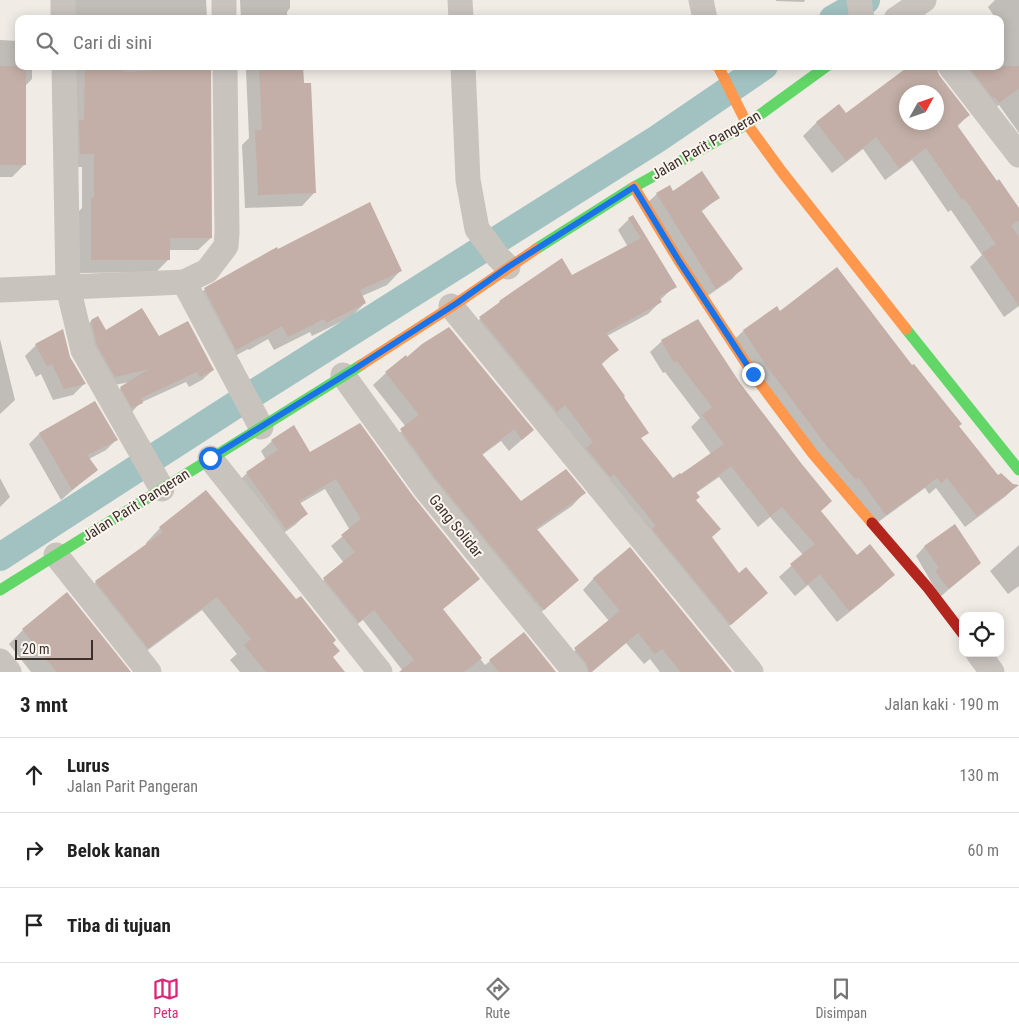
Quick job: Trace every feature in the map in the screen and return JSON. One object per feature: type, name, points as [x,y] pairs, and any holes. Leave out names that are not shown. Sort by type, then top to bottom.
[{"type":"street","points":[[63,0],[63,15]]},
{"type":"street","points":[[224,0],[224,15]]},
{"type":"street","points":[[460,0],[461,15]]},
{"type":"street","points":[[701,0],[704,15]]},
{"type":"street","points":[[859,0],[861,15]]},
{"type":"street","points":[[64,70],[68,287],[83,350],[162,489]]},
{"type":"street","points":[[0,290],[184,282],[207,271],[226,246],[225,70]]},
{"type":"street","points":[[463,70],[468,180],[478,228],[503,262]]},
{"type":"street","points":[[719,70],[747,124],[844,250],[1019,470]]},
{"type":"street","name":"Jalan Parit Pangeran","points":[[0,590],[210,458],[258,419],[343,375],[451,306],[503,262],[747,124],[822,70]]},
{"type":"street","points":[[953,70],[1019,155]]},
{"type":"street","points":[[634,187],[679,261],[753,374],[813,454],[928,588],[959,629]]},
{"type":"street","points":[[184,282],[258,419]]},
{"type":"street","points":[[451,306],[751,672]]},
{"type":"street","name":"Gang Solidar","points":[[343,375],[424,487],[575,672]]},
{"type":"street","points":[[210,458],[380,672]]},
{"type":"street","points":[[56,555],[149,672]]},
{"type":"street","points":[[981,657],[992,672]]},
{"type":"street","points":[[0,661],[9,672]]},
{"type":"building","points":[[0,66],[15,66],[15,70],[26,70],[26,165],[0,165]]},
{"type":"building","points":[[1004,66],[1019,66],[1019,88],[999,103],[995,97],[993,98],[971,70],[1004,70]]},
{"type":"building","points":[[85,70],[125,70],[125,72],[211,70],[212,238],[170,238],[170,260],[91,260],[91,197],[94,197],[94,154],[80,154],[79,120],[84,120]]},
{"type":"building","points":[[259,70],[303,70],[304,83],[311,83],[316,193],[258,195],[255,130],[262,130]]},
{"type":"building","points":[[904,70],[937,70],[939,75],[970,115],[957,125],[1019,208],[1019,220],[1011,226],[1019,237],[1019,306],[982,253],[996,244],[964,198],[962,200],[926,148],[899,168],[876,137],[846,161],[816,122],[839,104],[846,113]]},
{"type":"building","points":[[702,171],[720,198],[701,210],[743,269],[716,289],[656,193],[670,185],[673,191]]},
{"type":"building","points":[[370,202],[402,271],[360,290],[366,303],[326,323],[324,319],[288,337],[282,326],[236,350],[204,288],[277,247],[278,249]]},
{"type":"building","points":[[633,215],[677,287],[659,297],[662,302],[606,333],[619,350],[601,363],[649,433],[641,438],[673,478],[724,444],[702,415],[712,407],[677,361],[674,363],[661,340],[698,319],[740,383],[832,501],[821,511],[857,555],[870,544],[895,575],[849,611],[820,574],[807,585],[790,564],[815,544],[782,507],[770,516],[731,466],[696,492],[700,497],[696,500],[721,529],[712,537],[739,573],[746,567],[768,593],[731,625],[652,529],[656,526],[614,474],[610,477],[586,448],[593,442],[565,405],[557,412],[479,317],[562,258],[572,275],[641,238],[628,218]]},
{"type":"building","points":[[837,267],[912,365],[914,364],[962,424],[959,426],[998,475],[1001,473],[1013,484],[1019,485],[977,516],[947,478],[941,483],[937,478],[886,515],[858,477],[856,480],[825,444],[766,365],[743,330],[777,306],[780,311]]},
{"type":"building","points":[[142,308],[159,336],[188,321],[214,370],[200,377],[197,372],[141,398],[143,403],[132,408],[120,387],[149,369],[115,377],[97,345],[91,320],[98,316],[106,330]]},
{"type":"building","points":[[449,327],[534,430],[522,440],[514,429],[482,454],[521,501],[566,469],[586,493],[536,528],[579,580],[544,610],[435,478],[400,429],[419,415],[385,372],[406,355],[407,357],[422,344]]},
{"type":"building","points":[[63,329],[70,357],[86,384],[64,389],[52,364],[47,366],[35,344]]},
{"type":"building","points":[[95,401],[118,440],[87,455],[98,470],[72,490],[39,433]]},
{"type":"building","points":[[360,423],[413,496],[480,579],[443,609],[482,658],[464,672],[399,672],[414,660],[374,610],[359,622],[323,578],[355,552],[341,535],[361,519],[336,479],[299,501],[308,514],[286,529],[246,472],[278,450],[271,440],[294,425],[310,452]]},
{"type":"building","points":[[206,490],[296,599],[301,596],[336,640],[333,643],[340,651],[333,657],[345,672],[266,672],[244,645],[251,639],[217,597],[148,648],[95,581],[163,532],[159,527]]},
{"type":"building","points":[[955,524],[981,563],[949,589],[935,571],[939,568],[924,546]]},
{"type":"building","points":[[630,547],[732,672],[681,672],[662,649],[655,654],[638,633],[589,672],[586,663],[574,648],[620,611],[593,578]]},
{"type":"building","points":[[67,592],[131,672],[57,672],[22,629]]},
{"type":"building","points":[[524,632],[556,672],[499,672],[489,660]]},
{"type":"waterway","points":[[840,15],[866,0]]},
{"type":"waterway","points":[[0,557],[229,409],[657,139],[758,70]]},
{"type":"traffic: fast","points":[[536,249],[634,187],[747,124],[821,70]]},
{"type":"traffic: fast","points":[[906,329],[1019,470]]},
{"type":"traffic: fast","points":[[0,590],[361,365]]},
{"type":"traffic: slow","points":[[720,70],[747,124],[782,172],[906,329]]},
{"type":"traffic: slow","points":[[634,187],[679,261],[753,374],[813,454],[872,523]]},
{"type":"traffic: slow","points":[[361,365],[536,249]]},
{"type":"traffic: jam","points":[[872,523],[928,588],[959,629]]},
{"type":"route","points":[[210,458],[353,370],[457,303],[508,267],[634,187],[679,261],[753,374]]}]
